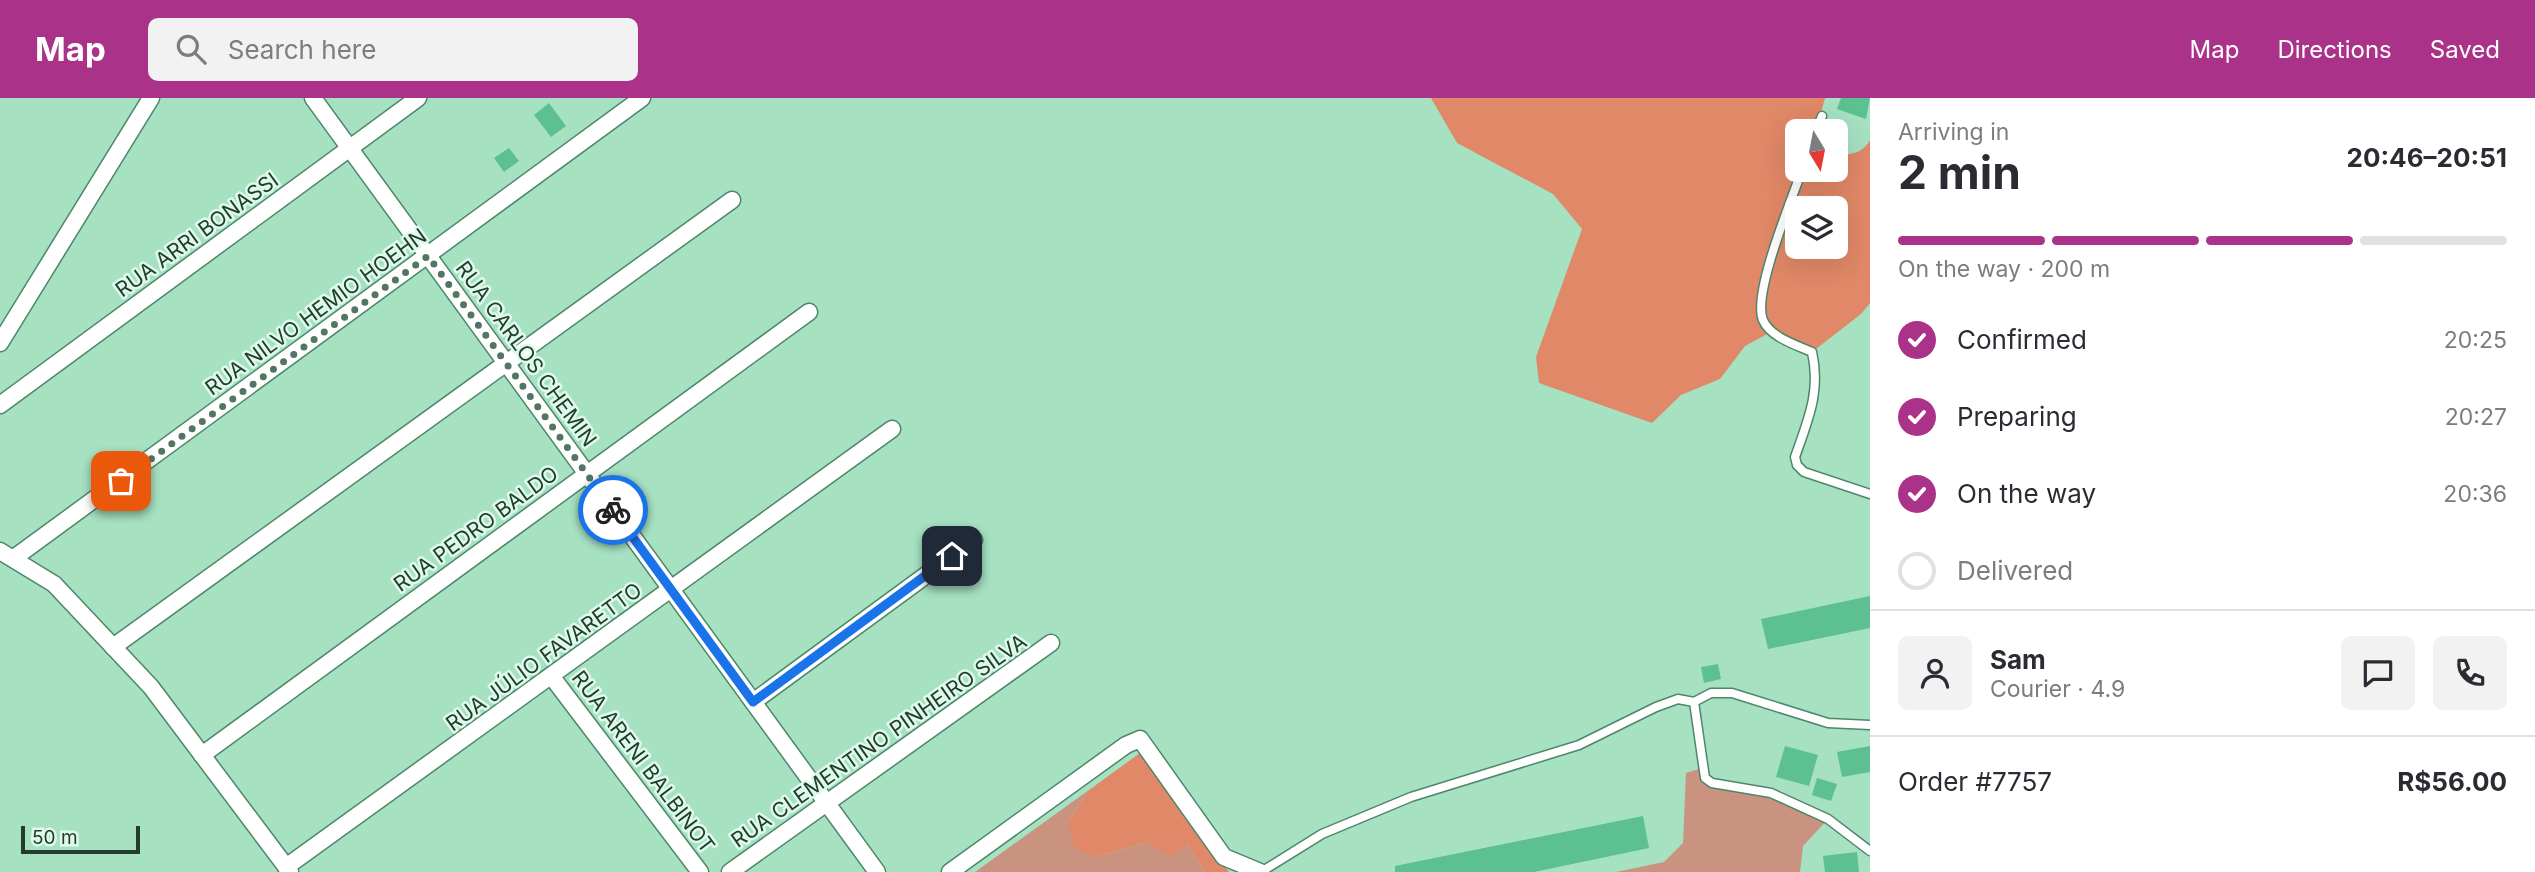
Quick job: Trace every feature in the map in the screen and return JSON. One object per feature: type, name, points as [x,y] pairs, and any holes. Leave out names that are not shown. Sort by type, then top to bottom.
[{"type":"street","points":[[0,343],[151,98]]},
{"type":"street","name":"RUA CARLOS CHEMIN","points":[[313,98],[877,872]]},
{"type":"street","name":"RUA ARRI BONASSI","points":[[0,405],[418,98]]},
{"type":"street","name":"RUA NILVO HEMIO HOEHN","points":[[7,554],[428,256],[642,98]]},
{"type":"street","points":[[113,647],[732,200]]},
{"type":"street","name":"RUA PEDRO BALDO","points":[[202,755],[809,312]]},
{"type":"street","name":"RUA JÚLIO FAVARETTO","points":[[288,869],[892,429]]},
{"type":"street","points":[[753,702],[974,540]]},
{"type":"street","points":[[7,554],[54,584],[151,687],[288,869]]},
{"type":"street","name":"RUA CLEMENTINO PINHEIRO SILVA","points":[[730,872],[1051,643]]},
{"type":"street","name":"RUA ARENI BALBINOT","points":[[552,677],[700,872]]},
{"type":"street","points":[[950,872],[1126,745],[1140,739],[1224,857],[1261,872]]},
{"type":"lane","points":[[1798,182],[1777,238],[1760,307],[1763,321],[1771,332],[1812,352],[1817,374],[1816,397],[1795,457],[1797,465],[1804,472],[1870,495]]},
{"type":"lane","points":[[1261,872],[1322,834],[1411,797],[1579,745],[1678,699],[1694,702],[1711,693],[1732,693],[1828,723],[1870,726]]},
{"type":"lane","points":[[1694,702],[1705,778],[1712,783],[1771,793],[1828,818],[1870,851]]},
{"type":"shaded area","points":[[1431,98],[1825,98],[1819,119],[1785,119],[1785,182],[1848,182],[1848,154],[1856,153],[1870,140],[1870,303],[1861,314],[1812,352],[1771,332],[1745,346],[1720,379],[1681,395],[1652,423],[1539,383],[1536,357],[1582,229],[1553,194],[1457,143]]},
{"type":"shaded area","points":[[1140,753],[1229,872],[1205,872],[1187,844],[1170,857],[1148,842],[1095,857],[1074,847],[1068,822],[1089,790]]},
{"type":"shaded area","points":[[1702,768],[1705,778],[1771,793],[1828,819],[1803,846],[1800,872],[1616,872],[1664,862],[1683,843],[1686,773]]},
{"type":"shaded area","points":[[1089,790],[1068,822],[1095,857],[1148,842],[1187,844],[1205,872],[975,872]]},
{"type":"building","points":[[1841,98],[1870,98],[1866,119],[1837,109]]},
{"type":"building","points":[[549,103],[566,126],[551,137],[534,115]]},
{"type":"building","points":[[509,148],[519,161],[504,172],[494,158]]},
{"type":"building","points":[[1870,596],[1870,628],[1768,649],[1761,619]]},
{"type":"building","points":[[1718,664],[1721,679],[1704,683],[1701,667]]},
{"type":"building","points":[[1785,746],[1818,755],[1809,786],[1776,777]]},
{"type":"building","points":[[1870,746],[1870,772],[1842,777],[1837,752]]},
{"type":"building","points":[[1817,778],[1837,784],[1831,801],[1812,795]]},
{"type":"building","points":[[1643,816],[1649,848],[1534,872],[1395,872],[1395,866]]},
{"type":"building","points":[[1857,852],[1859,872],[1825,872],[1823,856]]},
{"type":"way so far","points":[[121,481],[428,256],[613,510]]},
{"type":"route","points":[[613,510],[753,702],[952,556]]}]
